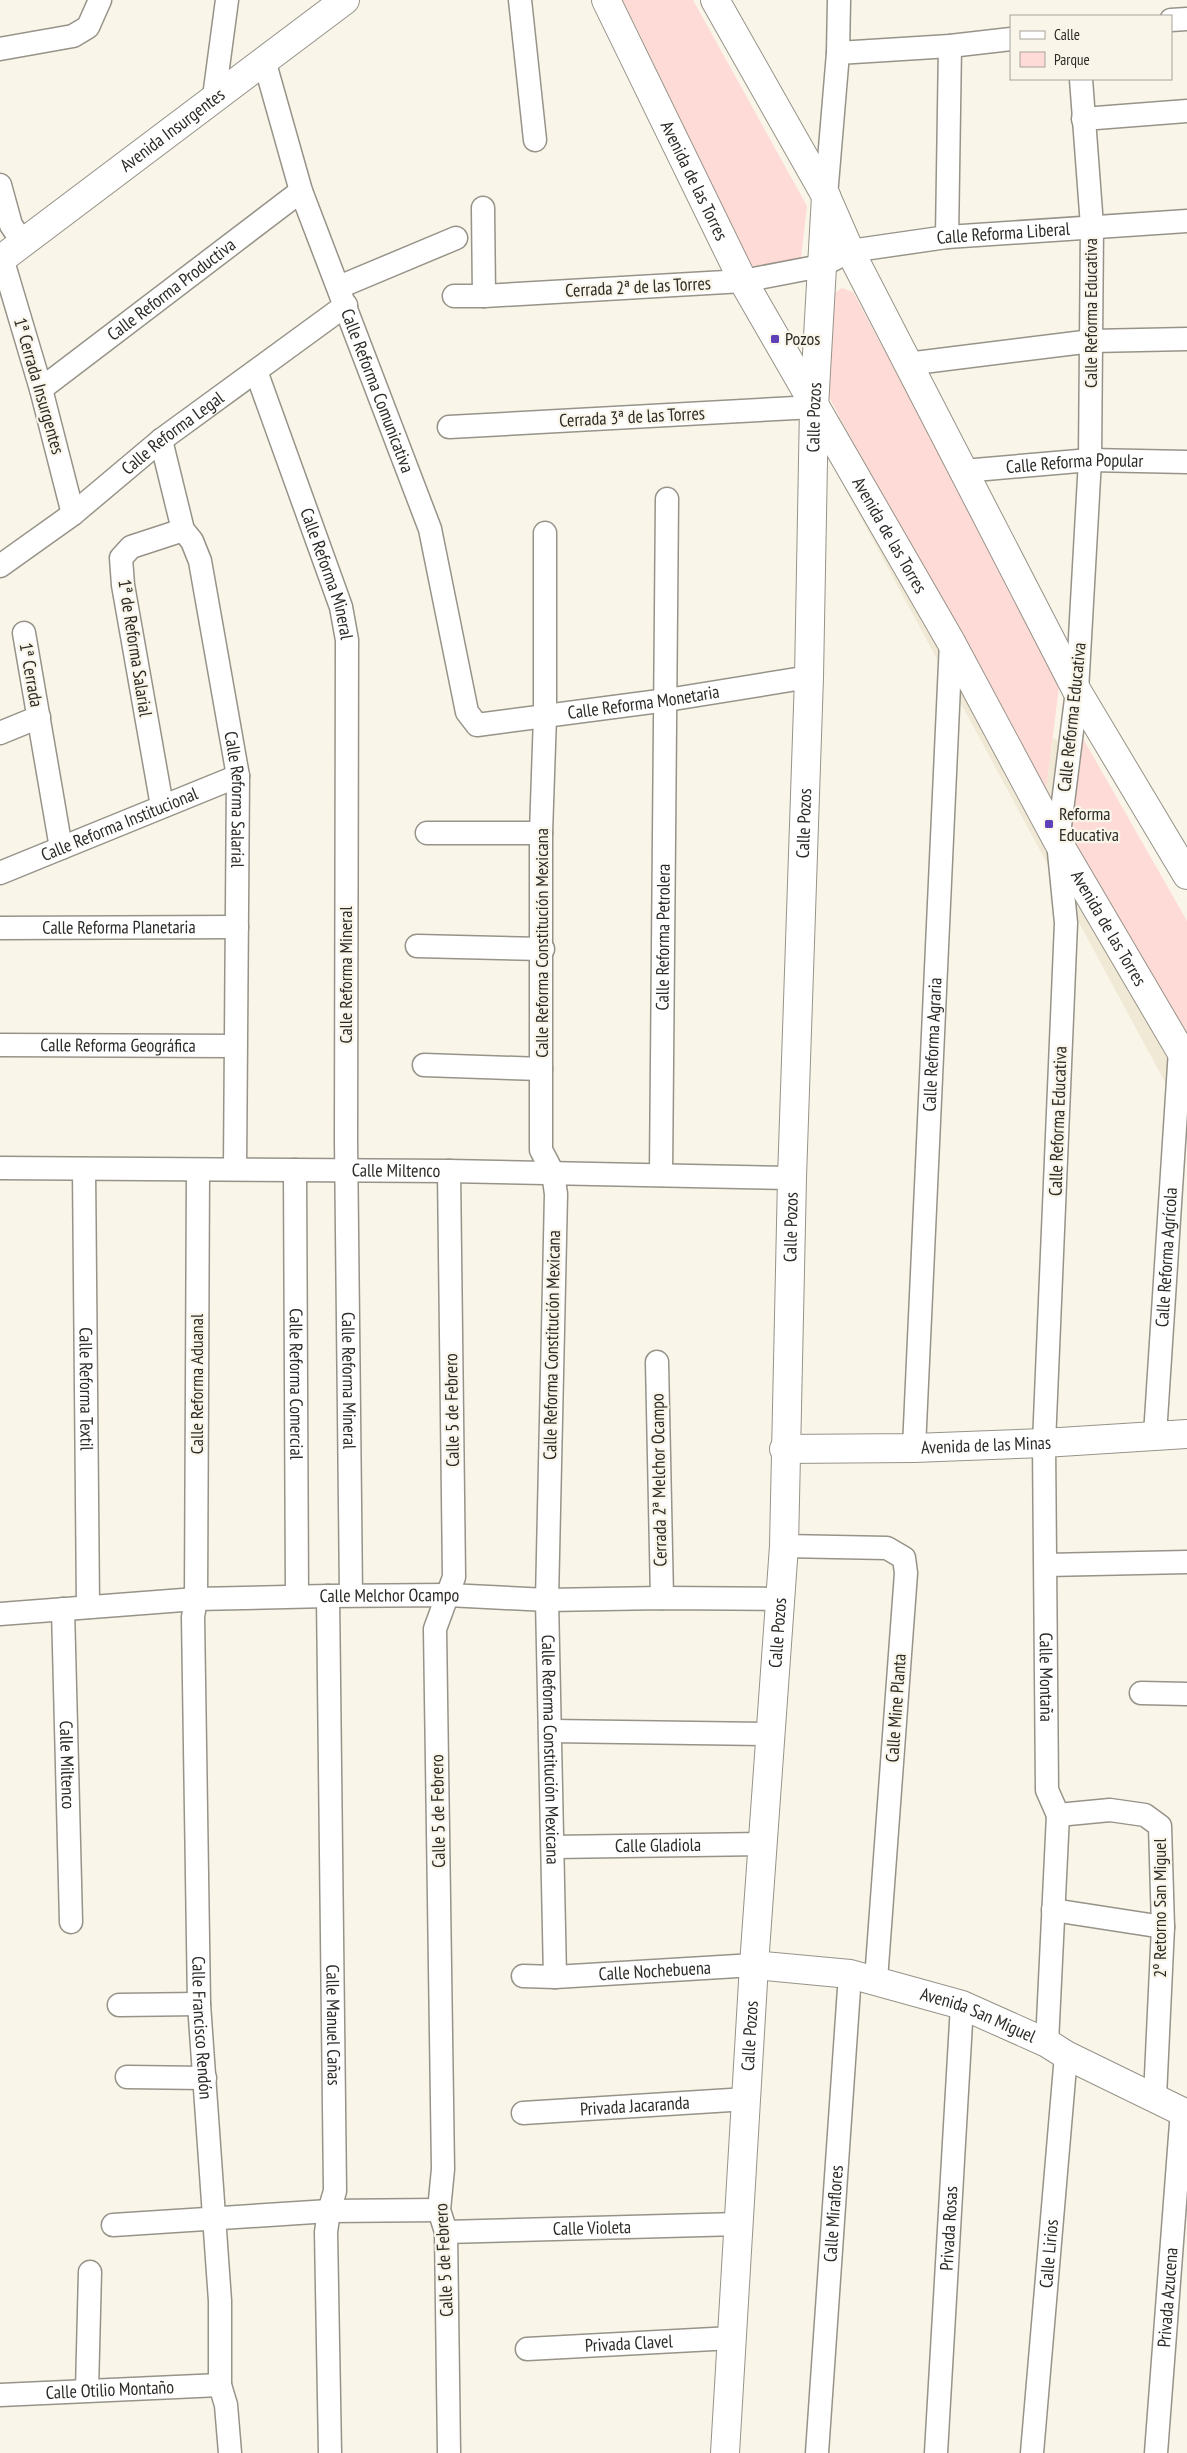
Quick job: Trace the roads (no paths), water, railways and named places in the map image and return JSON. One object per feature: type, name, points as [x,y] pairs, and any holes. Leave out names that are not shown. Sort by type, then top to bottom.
[{"type":"street","points":[[0,48],[73,36],[88,27],[100,0]]},
{"type":"street","points":[[214,97],[227,0]]},
{"type":"street","name":"Avenida Insurgentes","points":[[9,253],[345,0]]},
{"type":"street","points":[[520,0],[535,140]]},
{"type":"street","name":"Avenida de las Torres","points":[[606,0],[743,281],[951,642],[1058,842],[1184,1056]]},
{"type":"street","points":[[716,0],[826,196],[850,251],[907,364],[1077,691],[1187,868]]},
{"type":"street","name":"Calle Pozos","points":[[725,2453],[754,1965],[784,1546],[784,1450],[809,677],[814,407],[821,266],[838,53],[839,0]]},
{"type":"street","points":[[1172,20],[1187,18]]},
{"type":"street","points":[[838,53],[950,46],[1010,39]]},
{"type":"street","points":[[947,237],[950,46]]},
{"type":"street","name":"Calle Reforma Comunicativa","points":[[264,60],[302,191],[430,529],[467,712],[476,725]]},
{"type":"street","name":"Calle Reforma Educativa","points":[[1046,1565],[1044,1443],[1066,922],[1058,842],[1077,691],[1090,460],[1092,226],[1083,119],[1082,80]]},
{"type":"street","points":[[1083,119],[1187,111]]},
{"type":"street","name":"1ª Cerrada Insurgentes","points":[[0,185],[11,225],[9,253],[41,389],[74,514]]},
{"type":"street","name":"Calle Reforma Productiva","points":[[41,389],[302,191]]},
{"type":"street","points":[[482,208],[484,296]]},
{"type":"street","name":"Calle Reforma Liberal","points":[[821,266],[850,251],[947,237],[1187,221]]},
{"type":"street","name":"Calle Reforma Legal","points":[[0,566],[74,514],[161,440],[256,371],[343,296],[456,238]]},
{"type":"street","name":"Cerrada 2ª de las Torres","points":[[454,296],[484,296],[743,281],[821,266]]},
{"type":"street","points":[[907,364],[1092,341],[1187,339]]},
{"type":"street","name":"Calle Reforma Mineral","points":[[256,371],[340,607],[347,640],[351,1595]]},
{"type":"street","name":"Cerrada 3ª de las Torres","points":[[449,427],[814,407]]},
{"type":"street","name":"Calle Reforma Salarial","points":[[161,440],[183,530],[192,541],[200,561],[238,776],[235,1170]]},
{"type":"street","name":"Calle Reforma Popular","points":[[963,471],[1090,460],[1187,462]]},
{"type":"street","name":"Calle Reforma Petrolera","points":[[661,1176],[667,700],[667,499]]},
{"type":"street","name":"1ª de Reforma Salarial","points":[[162,806],[123,584],[121,558],[132,547],[183,530]]},
{"type":"street","name":"Calle Reforma Constitución Mexicana","points":[[546,533],[545,716],[541,833],[543,949],[541,1150],[554,1173],[556,1194],[546,1600],[551,1731],[555,1977]]},
{"type":"street","name":"1ª Cerrada","points":[[24,633],[61,848]]},
{"type":"street","name":"Calle Reforma Agraria","points":[[914,1448],[951,642]]},
{"type":"street","name":"Calle Reforma Monetaria","points":[[476,725],[667,700],[809,677]]},
{"type":"street","points":[[0,733],[39,717]]},
{"type":"street","name":"Calle Reforma Institucional","points":[[0,873],[238,776]]},
{"type":"street","points":[[426,833],[541,833]]},
{"type":"street","name":"Calle Reforma Planetaria","points":[[0,928],[237,927]]},
{"type":"street","points":[[417,946],[543,949]]},
{"type":"street","name":"Calle Reforma Geográfica","points":[[0,1045],[235,1046]]},
{"type":"street","name":"Calle Reforma Agrícola","points":[[1155,1435],[1184,1056]]},
{"type":"street","points":[[424,1065],[541,1069]]},
{"type":"street","name":"Calle Miltenco","points":[[0,1168],[450,1171],[792,1178]]},
{"type":"street","name":"Calle Reforma Textil","points":[[84,1169],[88,1608]]},
{"type":"street","name":"Calle Reforma Aduanal","points":[[196,1599],[198,1170]]},
{"type":"street","name":"Calle Reforma Comercial","points":[[295,1170],[297,1596]]},
{"type":"street","name":"Calle 5 de Febrero","points":[[449,2453],[446,2232],[439,2210],[443,2169],[435,1629],[454,1577],[450,1171]]},
{"type":"street","name":"Cerrada 2ª Melchor Ocampo","points":[[657,1362],[662,1598]]},
{"type":"street","name":"Avenida de las Minas","points":[[784,1450],[1044,1443],[1187,1434]]},
{"type":"street","name":"Calle Mine Planta","points":[[784,1546],[887,1548],[904,1558],[906,1573],[876,1980]]},
{"type":"street","points":[[1046,1565],[1187,1562]]},
{"type":"street","name":"Calle Montaña","points":[[1046,1565],[1047,1790],[1058,1815]]},
{"type":"street","name":"Calle Melchor Ocampo","points":[[0,1614],[196,1599],[297,1596],[448,1595],[546,1600],[662,1598],[779,1599]]},
{"type":"street","name":"Calle Manuel Cañas","points":[[328,1596],[335,2191],[329,2211],[326,2232],[330,2453]]},
{"type":"street","name":"Calle Francisco Rendón","points":[[196,1599],[193,1617],[199,2004],[220,2301],[220,2385],[226,2405],[230,2453]]},
{"type":"street","name":"Calle Miltenco","points":[[63,1609],[71,1922]]},
{"type":"street","points":[[1141,1693],[1187,1694]]},
{"type":"street","points":[[551,1731],[770,1734]]},
{"type":"street","name":"2º Retorno San Miguel","points":[[1058,1815],[1110,1810],[1145,1815],[1160,1826],[1162,1926],[1155,2097]]},
{"type":"street","points":[[1056,2049],[1053,1910],[1058,1815]]},
{"type":"street","name":"Calle Gladiola","points":[[553,1847],[763,1844]]},
{"type":"street","points":[[1053,1910],[1162,1926]]},
{"type":"street","name":"Avenida San Miguel","points":[[754,1965],[850,1974],[962,2005],[1184,2112]]},
{"type":"street","name":"Calle Nochebuena","points":[[523,1976],[555,1977],[754,1965]]},
{"type":"street","name":"Calle Miraflores","points":[[817,2453],[850,1974]]},
{"type":"street","points":[[119,2005],[199,2004]]},
{"type":"street","name":"Privada Rosas","points":[[936,2453],[962,2005]]},
{"type":"street","name":"Calle Lirios","points":[[1032,2453],[1056,2049]]},
{"type":"street","points":[[127,2077],[205,2078]]},
{"type":"street","name":"Privada Jacaranda","points":[[523,2113],[747,2099]]},
{"type":"street","name":"Privada Azucena","points":[[1156,2453],[1184,2112]]},
{"type":"street","points":[[113,2225],[329,2211],[439,2210]]},
{"type":"street","name":"Calle Violeta","points":[[446,2232],[738,2224]]},
{"type":"street","points":[[87,2390],[90,2272]]},
{"type":"street","name":"Privada Clavel","points":[[527,2349],[732,2338]]},
{"type":"street","name":"Calle Otilio Montaño","points":[[0,2394],[220,2385]]},
{"type":"place","name":"Pozos","points":[[775,339]]},
{"type":"place","name":"Reforma Educativa","points":[[1049,824]]}]
